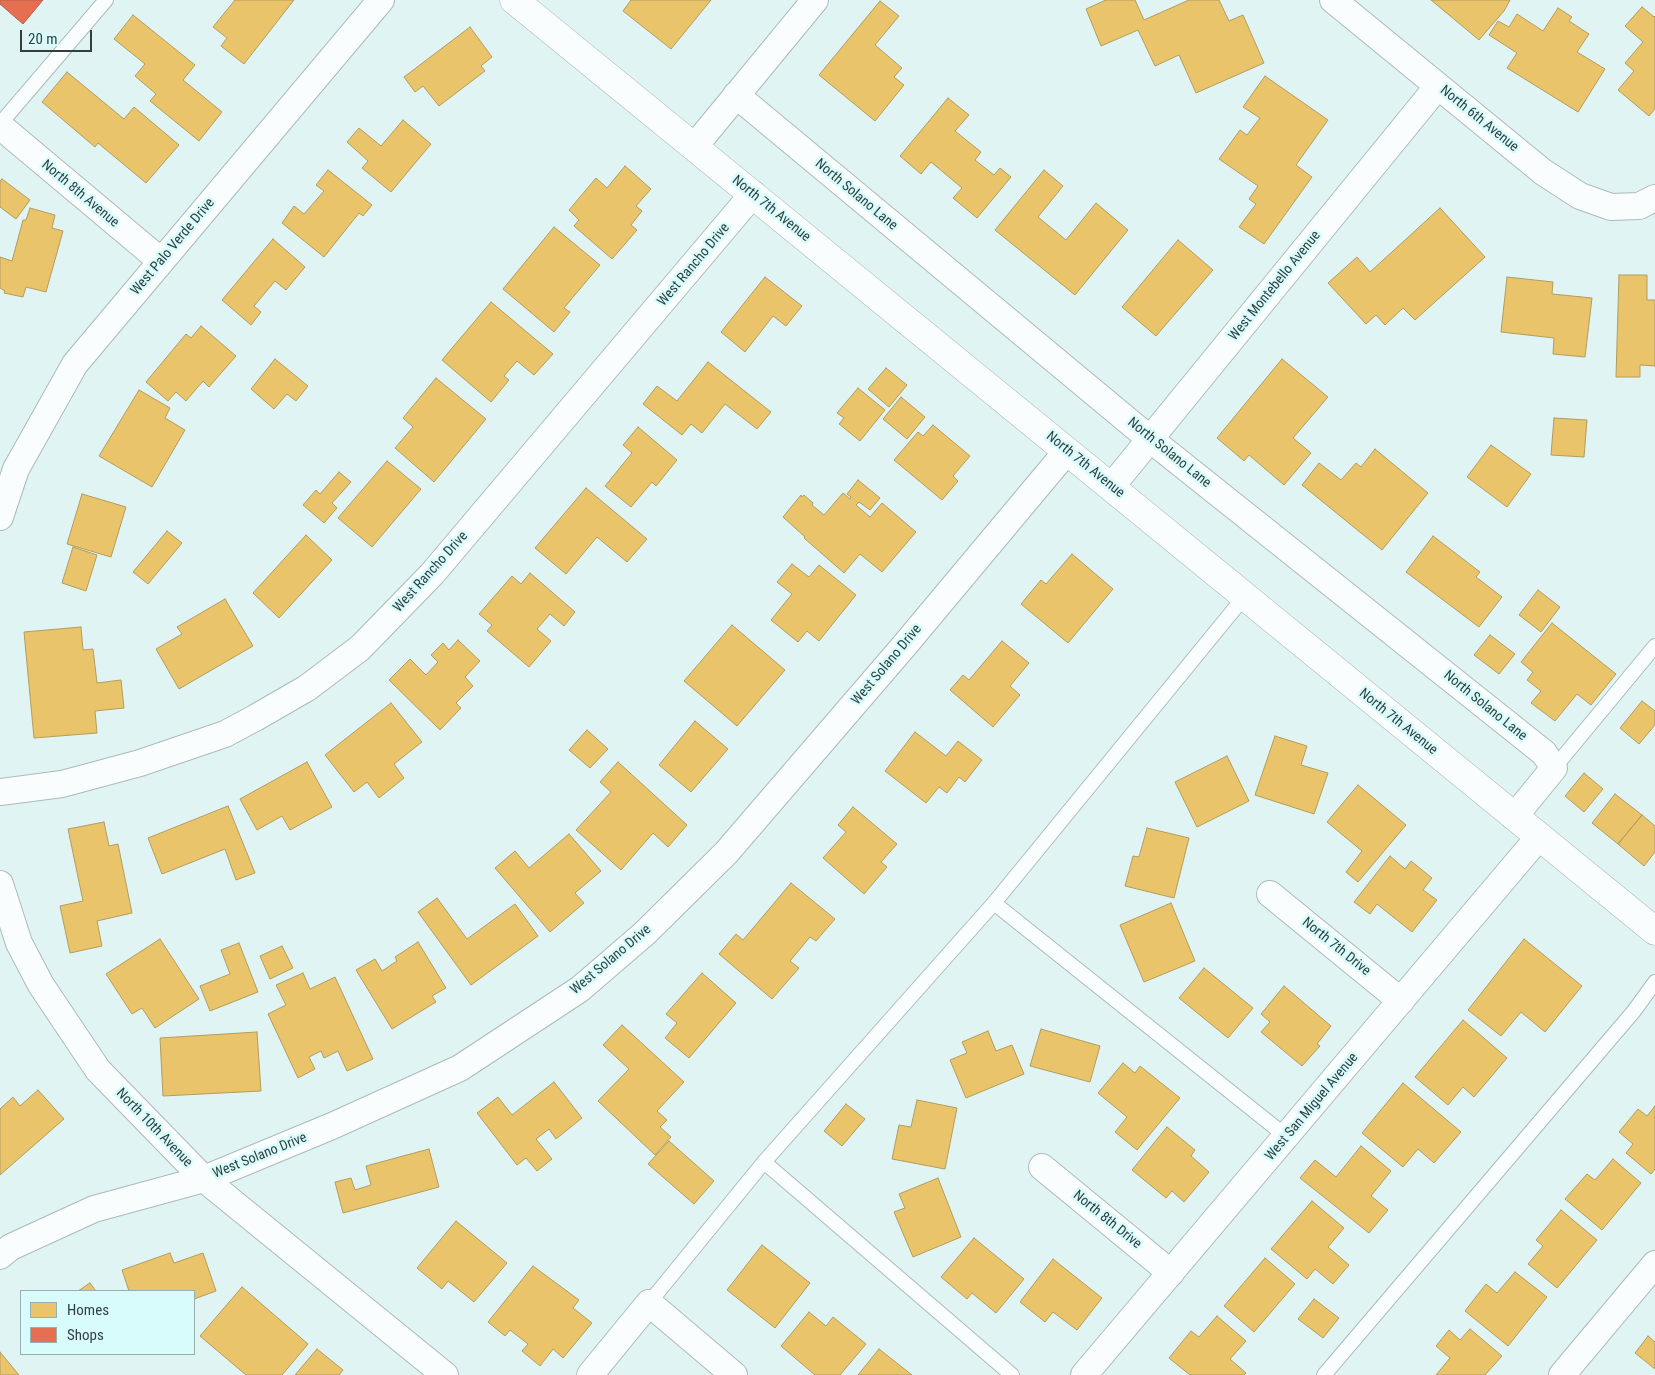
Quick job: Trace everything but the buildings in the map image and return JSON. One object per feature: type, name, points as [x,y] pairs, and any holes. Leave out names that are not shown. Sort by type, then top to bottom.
[{"type":"main road","name":"North 7th Avenue","points":[[514,0],[1655,932]]},
{"type":"street","name":"West Palo Verde Drive","points":[[0,517],[16,469],[75,364],[381,0]]},
{"type":"street","points":[[694,146],[815,0]]},
{"type":"street","name":"North 6th Avenue","points":[[1333,0],[1544,172],[1580,196],[1612,207],[1647,202]]},
{"type":"street","name":"West Montebello Avenue","points":[[1111,487],[1438,86]]},
{"type":"street","name":"North Solano Lane","points":[[736,95],[1150,438],[1544,753],[1554,768]]},
{"type":"street","name":"North 8th Avenue","points":[[0,125],[161,261]]},
{"type":"street","name":"West Rancho Drive","points":[[0,792],[62,784],[140,763],[224,734],[307,688],[360,648],[432,574],[753,194]]},
{"type":"street","name":"West Solano Drive","points":[[0,1256],[12,1247],[94,1209],[204,1179],[332,1126],[460,1068],[580,989],[645,933],[726,853],[904,646],[1067,451]]},
{"type":"street","points":[[1514,817],[1554,768]]},
{"type":"street","name":"West San Miguel Avenue","points":[[1084,1375],[1539,837]]},
{"type":"street","name":"North 10th Avenue","points":[[0,884],[19,943],[41,985],[98,1070],[204,1179],[446,1375]]},
{"type":"street","name":"North 7th Drive","points":[[1270,894],[1401,1001]]},
{"type":"street","name":"North 8th Drive","points":[[1042,1167],[1171,1273]]},
{"type":"street","points":[[1562,1375],[1655,1264]]},
{"type":"street","points":[[590,1375],[649,1303],[734,1375]]},
{"type":"lane","points":[[0,125],[106,0]]},
{"type":"lane","points":[[649,1303],[764,1162],[994,903],[1245,596]]},
{"type":"lane","points":[[1554,768],[1655,646]]},
{"type":"lane","points":[[994,903],[1286,1137]]},
{"type":"lane","points":[[1324,1375],[1627,1018],[1655,982]]},
{"type":"lane","points":[[764,1162],[1012,1375]]}]
